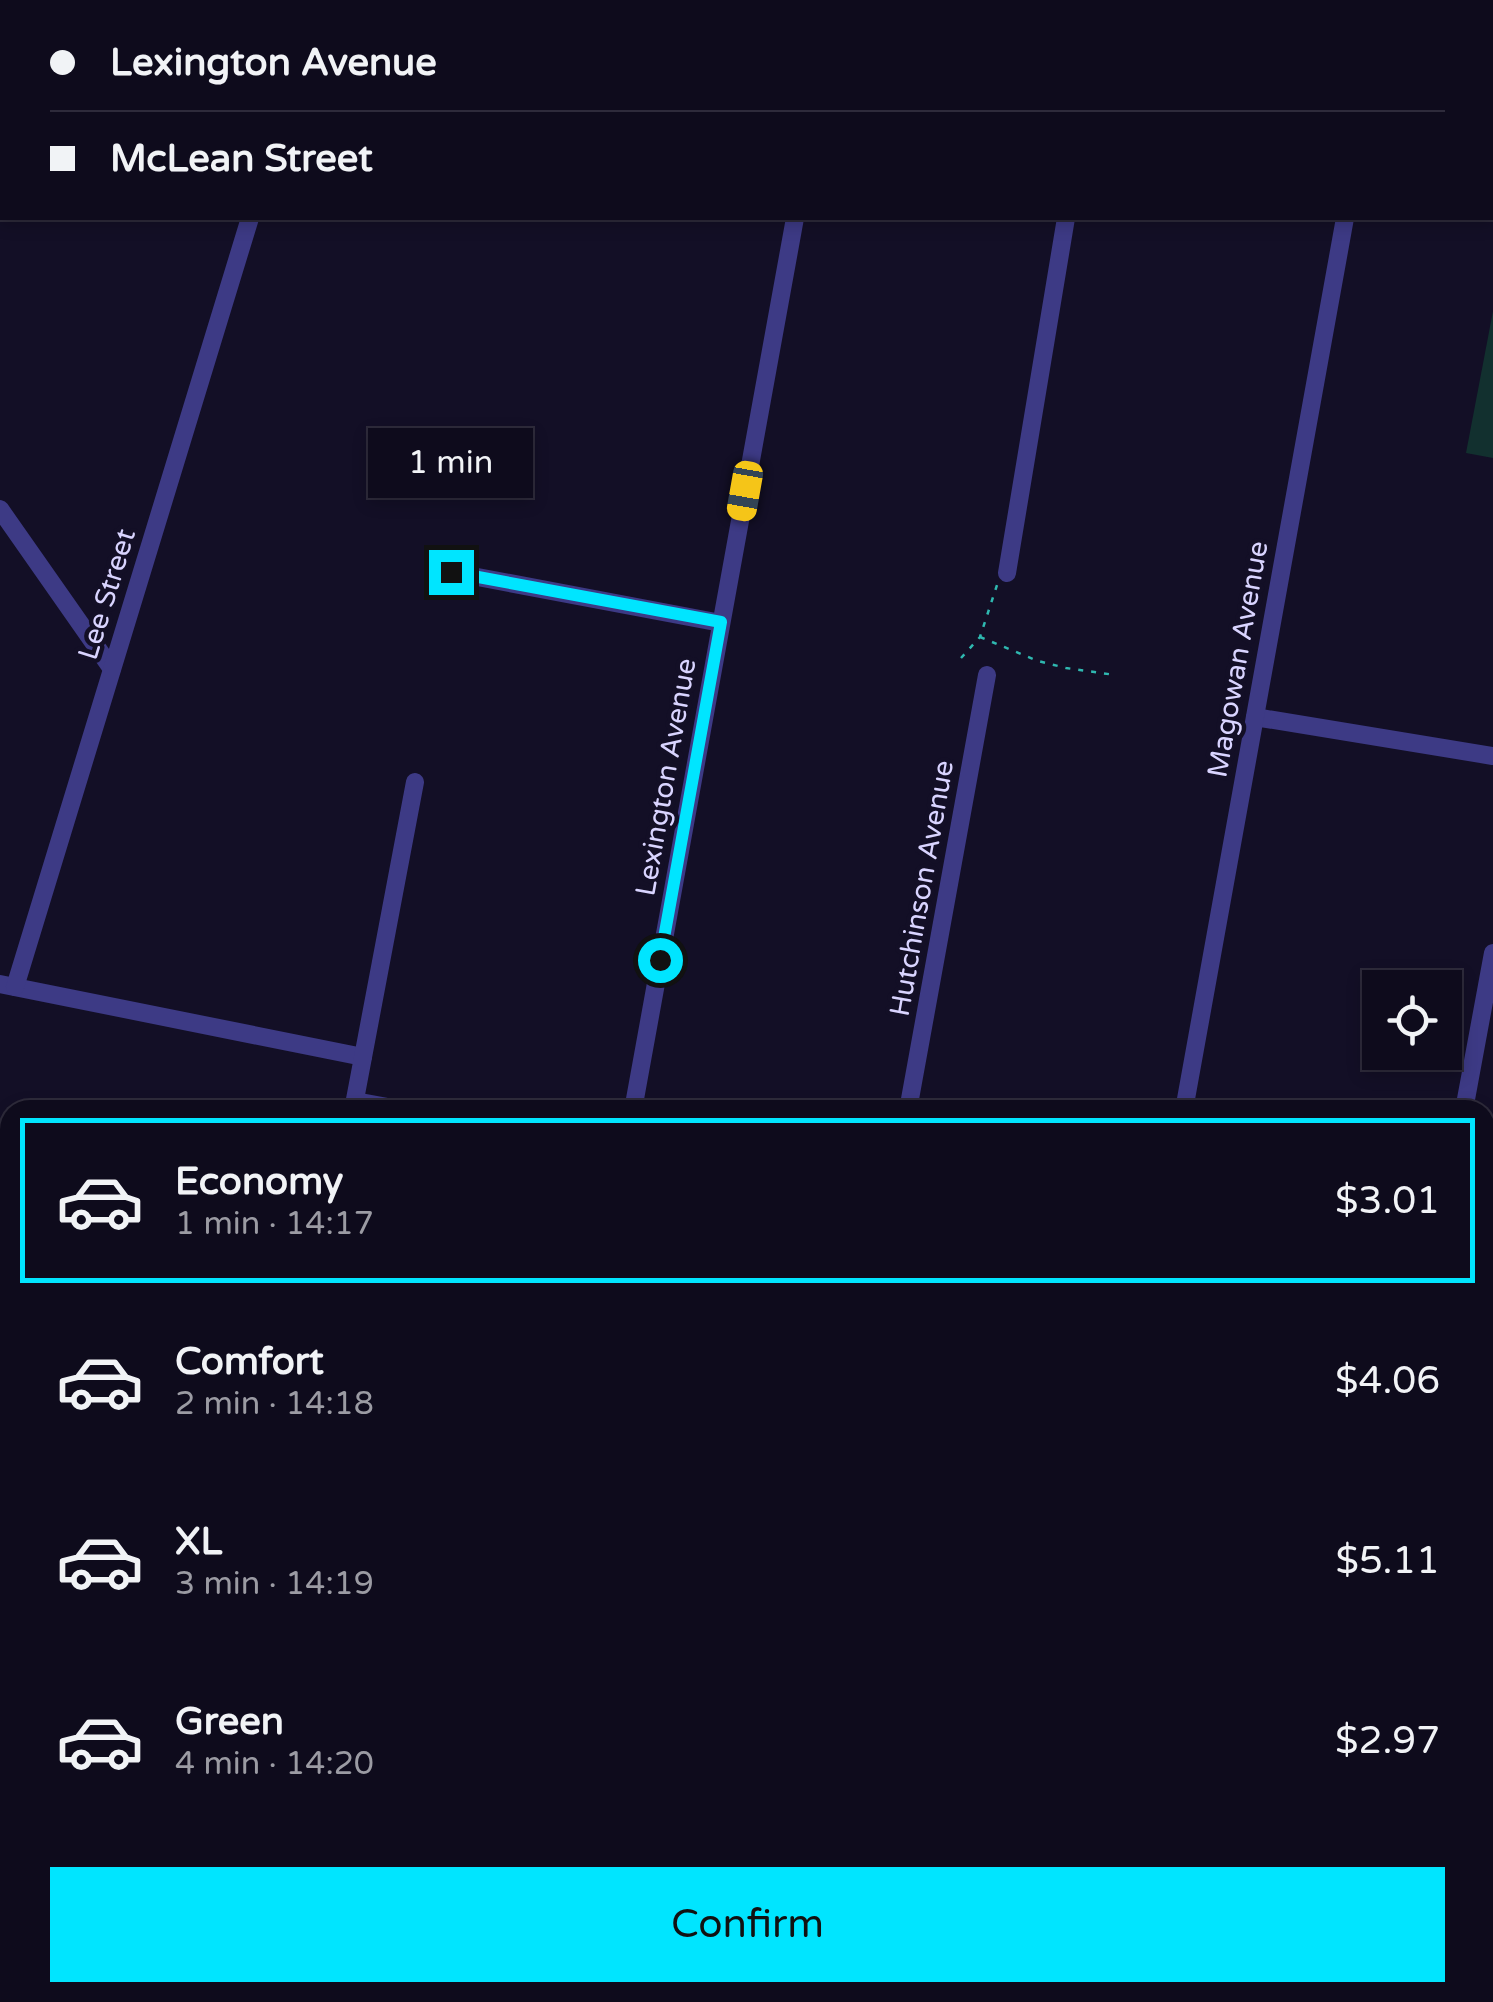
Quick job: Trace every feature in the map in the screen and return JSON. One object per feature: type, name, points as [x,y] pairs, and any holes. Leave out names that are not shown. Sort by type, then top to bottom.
[{"type":"street","name":"Lee Street","points":[[8,985],[112,669],[249,220]]},
{"type":"street","name":"Lexington Avenue","points":[[635,1100],[794,220]]},
{"type":"street","points":[[1002,581],[1066,220]]},
{"type":"street","name":"Magowan Avenue","points":[[1186,1100],[1345,220]]},
{"type":"street","points":[[0,509],[112,669]]},
{"type":"street","points":[[451,572],[721,622]]},
{"type":"street","name":"Hutchinson Avenue","points":[[910,1100],[987,676]]},
{"type":"street","points":[[1255,717],[1493,756]]},
{"type":"street","points":[[355,1100],[415,782]]},
{"type":"street","points":[[1466,1100],[1493,953]]},
{"type":"street","points":[[8,985],[363,1057]]},
{"type":"path","points":[[961,658],[980,638],[1002,581]]},
{"type":"path","points":[[980,638],[1038,661],[1116,675]]},
{"type":"green space","points":[[1493,311],[1493,458],[1466,453]]},
{"type":"route","points":[[451,572],[721,622],[660,960]]}]
